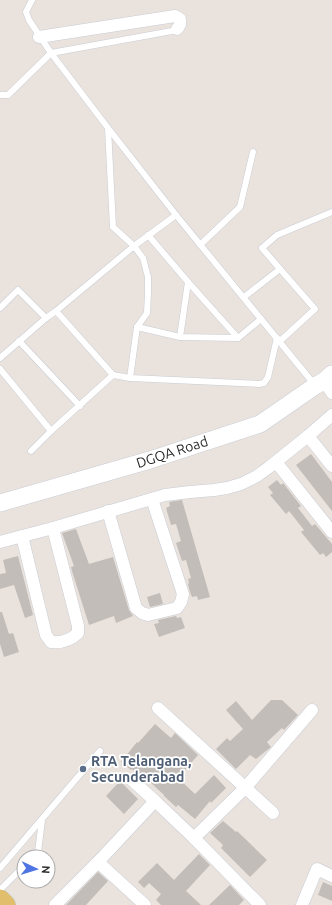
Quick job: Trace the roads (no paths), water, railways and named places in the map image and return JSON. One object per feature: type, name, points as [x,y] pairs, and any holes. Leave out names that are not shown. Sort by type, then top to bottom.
[{"type":"main road","name":"DGQA Road","points":[[0,503],[150,460],[260,424],[326,383]]},
{"type":"main road","points":[[0,899],[6,905]]},
{"type":"street","points":[[40,37],[175,16],[180,19],[181,23],[177,29]]},
{"type":"street","points":[[0,542],[165,495],[227,488],[248,481],[276,462],[332,415]]},
{"type":"street","points":[[308,436],[332,466]]},
{"type":"street","points":[[276,462],[332,532]]},
{"type":"street","points":[[108,511],[136,608],[142,613],[148,615],[177,608],[181,602],[183,594],[152,499]]},
{"type":"street","points":[[22,536],[46,635],[51,642],[73,638],[78,633],[78,626],[53,528]]},
{"type":"street","points":[[158,708],[273,813]]},
{"type":"street","points":[[194,838],[245,788],[312,710]]},
{"type":"street","points":[[133,781],[194,838],[248,901],[260,905]]},
{"type":"street","points":[[55,905],[155,801]]},
{"type":"street","points":[[98,862],[145,905]]},
{"type":"street","points":[[302,905],[317,869],[332,876]]},
{"type":"lane","points":[[32,0],[26,12],[29,20],[51,53],[108,128],[278,339],[326,383]]},
{"type":"lane","points":[[0,95],[8,95],[51,53],[177,29]]},
{"type":"lane","points":[[108,128],[113,227],[134,246],[143,258],[148,277],[147,313],[137,327],[130,378]]},
{"type":"lane","points":[[200,244],[240,207],[253,152]]},
{"type":"lane","points":[[56,311],[114,375],[130,378],[264,383],[268,377],[278,339],[314,309],[262,248],[277,235],[332,212]]},
{"type":"lane","points":[[0,358],[134,246],[176,214]]},
{"type":"lane","points":[[148,235],[238,338]]},
{"type":"lane","points":[[244,297],[280,269]]},
{"type":"lane","points":[[180,337],[188,282]]},
{"type":"lane","points":[[0,308],[18,290],[46,318]]},
{"type":"lane","points":[[137,327],[180,337],[238,338],[261,319]]},
{"type":"lane","points":[[19,341],[80,406]]},
{"type":"lane","points":[[0,369],[51,431]]},
{"type":"lane","points":[[31,451],[51,431],[114,375]]},
{"type":"lane","points":[[0,868],[100,751]]},
{"type":"lane","points":[[38,849],[42,820]]},
{"type":"lane","points":[[0,890],[16,874]]},
{"type":"place","name":"RTA Telangana, Secunderabad","points":[[83,769]]}]
